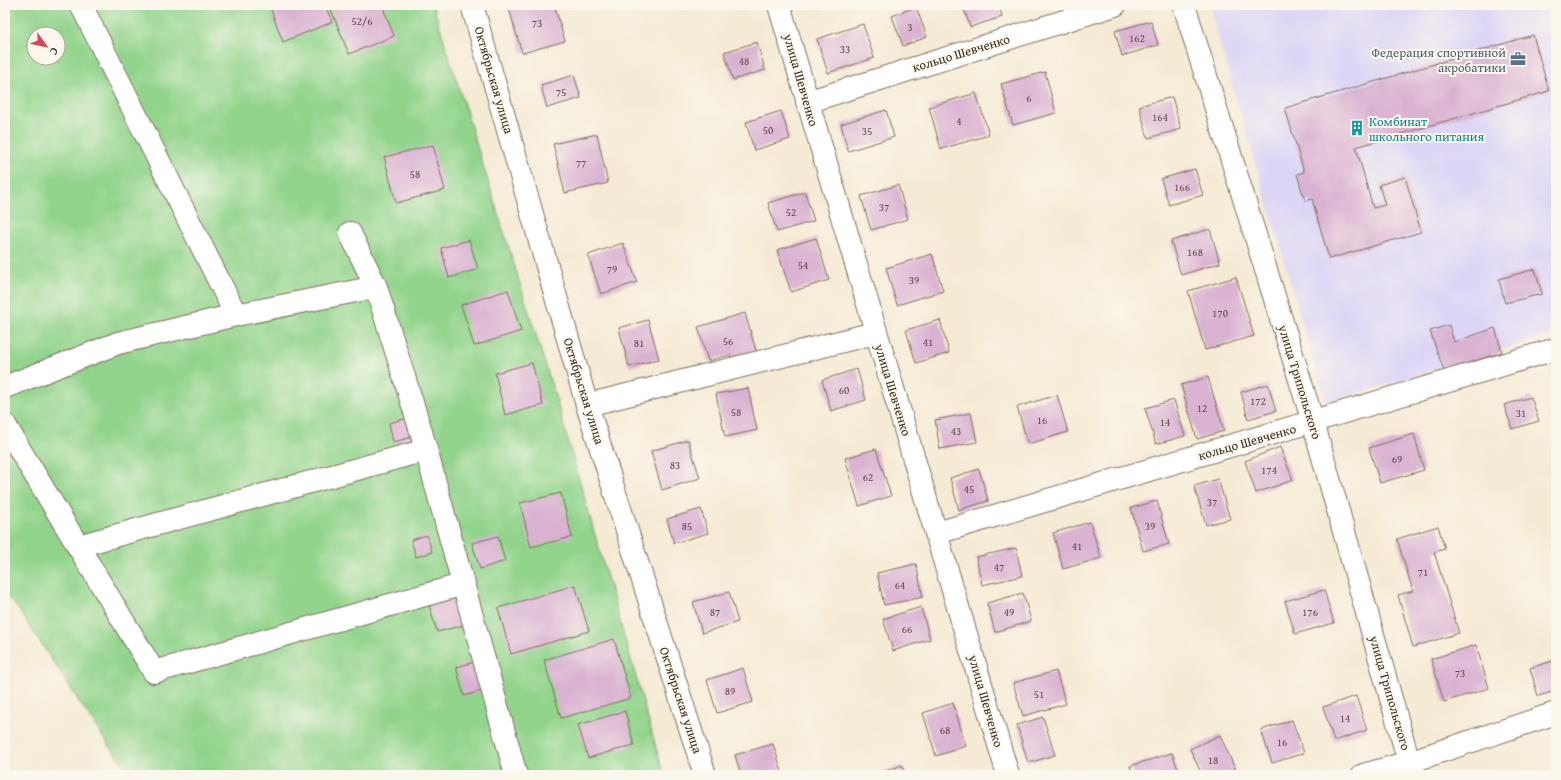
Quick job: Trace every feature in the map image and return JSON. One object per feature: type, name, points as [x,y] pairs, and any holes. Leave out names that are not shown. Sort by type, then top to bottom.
[{"type":"street","points":[[81,5],[236,315]]},
{"type":"street","name":"Октябрьская улица","points":[[472,5],[588,405],[705,775]]},
{"type":"street","name":"улица Шевченко","points":[[779,5],[875,333],[937,533],[1008,775]]},
{"type":"street","name":"кольцо Шевченко","points":[[807,102],[1115,5]]},
{"type":"street","name":"улица Трипольского","points":[[1184,5],[1313,422],[1412,768]]},
{"type":"street","points":[[350,233],[376,287],[426,450],[516,775]]},
{"type":"street","points":[[5,387],[118,343],[236,315],[376,287]]},
{"type":"street","points":[[588,405],[875,333]]},
{"type":"street","name":"кольцо Шевченко","points":[[937,533],[1556,349]]},
{"type":"street","points":[[5,425],[154,672],[464,584]]},
{"type":"street","points":[[78,546],[426,450]]},
{"type":"street","points":[[1363,775],[1412,768],[1556,713]]},
{"type":"shaded area","points":[[1209,5],[1556,5],[1556,333],[1326,403]]},
{"type":"green space","points":[[5,5],[433,5],[556,399],[664,775],[131,775],[98,730],[17,607],[5,595]]},
{"type":"building","points":[[269,5],[325,5],[332,22],[283,42]]},
{"type":"building","points":[[329,5],[382,5],[394,36],[349,54]]},
{"type":"building","points":[[508,5],[554,5],[565,41],[522,53]]},
{"type":"building","points":[[963,5],[999,5],[1002,17],[970,27]]},
{"type":"building","points":[[916,7],[927,37],[903,46],[892,16]]},
{"type":"building","points":[[1151,21],[1158,45],[1122,56],[1115,31]]},
{"type":"building","points":[[863,24],[874,58],[828,73],[817,39]]},
{"type":"building","name":"Комбинат школьного питания","points":[[1533,35],[1549,91],[1356,147],[1373,208],[1385,205],[1379,185],[1405,177],[1421,232],[1329,259],[1312,199],[1305,201],[1297,174],[1304,172],[1285,108]]},
{"type":"building","points":[[757,42],[765,70],[733,80],[724,52]]},
{"type":"building","points":[[1045,72],[1056,113],[1013,125],[1001,84]]},
{"type":"building","points":[[574,75],[581,98],[547,108],[541,85]]},
{"type":"building","points":[[976,93],[989,135],[941,149],[929,107]]},
{"type":"building","points":[[1172,97],[1181,129],[1148,138],[1139,106]]},
{"type":"building","points":[[886,110],[894,137],[848,151],[841,124]]},
{"type":"building","points":[[781,111],[790,139],[754,150],[746,122]]},
{"type":"building","points":[[597,134],[608,183],[565,193],[553,144]]},
{"type":"building","points":[[433,145],[445,190],[396,203],[384,157]]},
{"type":"building","points":[[1195,169],[1203,195],[1169,205],[1161,179]]},
{"type":"building","points":[[898,185],[908,219],[871,230],[861,196]]},
{"type":"building","points":[[805,192],[814,221],[777,232],[768,203]]},
{"type":"building","points":[[1210,229],[1220,263],[1181,275],[1171,241]]},
{"type":"building","points":[[816,238],[829,280],[791,292],[777,250]]},
{"type":"building","points":[[469,240],[478,269],[449,278],[441,248]]},
{"type":"building","points":[[623,243],[637,282],[601,294],[588,255]]},
{"type":"building","points":[[932,254],[943,291],[897,305],[886,268]]},
{"type":"building","points":[[1535,269],[1542,294],[1505,303],[1499,279]]},
{"type":"building","points":[[1236,277],[1254,336],[1205,350],[1188,291]]},
{"type":"building","points":[[508,290],[521,331],[474,346],[461,305]]},
{"type":"building","points":[[745,313],[757,354],[732,362],[730,355],[708,361],[698,327]]},
{"type":"building","points":[[648,320],[659,359],[629,367],[619,328]]},
{"type":"building","points":[[940,320],[949,353],[916,363],[906,330]]},
{"type":"building","points":[[1449,325],[1454,342],[1495,328],[1502,352],[1444,371],[1430,331]]},
{"type":"building","points":[[532,363],[543,405],[505,415],[495,373]]},
{"type":"building","points":[[857,369],[866,400],[831,411],[822,380]]},
{"type":"building","points":[[1208,377],[1224,431],[1197,439],[1181,385]]},
{"type":"building","points":[[1268,384],[1276,411],[1248,419],[1241,392]]},
{"type":"building","points":[[748,388],[757,430],[725,437],[716,394]]},
{"type":"building","points":[[1057,395],[1068,432],[1028,444],[1017,407]]},
{"type":"building","points":[[1531,397],[1539,421],[1512,429],[1504,405]]},
{"type":"building","points":[[1174,400],[1185,436],[1156,444],[1145,408]]},
{"type":"building","points":[[971,413],[977,442],[940,449],[935,420]]},
{"type":"building","points":[[408,418],[413,437],[393,442],[389,423]]},
{"type":"building","points":[[1414,434],[1424,470],[1380,483],[1369,448]]},
{"type":"building","points":[[688,440],[700,478],[662,490],[651,451]]},
{"type":"building","points":[[1280,447],[1293,480],[1256,493],[1245,461]]},
{"type":"building","points":[[876,449],[891,496],[859,506],[845,458]]},
{"type":"building","points":[[979,469],[988,501],[959,510],[950,478]]},
{"type":"building","points":[[1218,479],[1230,519],[1206,525],[1194,486]]},
{"type":"building","points":[[561,493],[572,537],[531,547],[520,503]]},
{"type":"building","points":[[1157,501],[1169,544],[1143,551],[1131,508]]},
{"type":"building","points":[[701,509],[708,533],[674,543],[667,519]]},
{"type":"building","points":[[1090,522],[1101,558],[1063,569],[1053,533]]},
{"type":"building","points":[[1438,526],[1445,549],[1434,552],[1459,633],[1413,647],[1398,595],[1413,591],[1397,539]]},
{"type":"building","points":[[427,535],[432,552],[416,557],[411,540]]},
{"type":"building","points":[[498,536],[505,561],[480,569],[472,543]]},
{"type":"building","points":[[1016,548],[1022,576],[982,585],[976,557]]},
{"type":"building","points":[[916,564],[923,597],[884,605],[877,573]]},
{"type":"building","points":[[575,585],[589,631],[511,654],[498,608]]},
{"type":"building","points":[[1324,590],[1334,623],[1295,634],[1285,601]]},
{"type":"building","points":[[729,592],[738,622],[702,633],[693,602]]},
{"type":"building","points":[[1023,593],[1031,621],[995,632],[987,603]]},
{"type":"building","points":[[457,598],[464,625],[437,632],[429,605]]},
{"type":"building","points":[[921,607],[930,639],[893,651],[883,619]]},
{"type":"building","points":[[614,639],[631,698],[561,718],[544,660]]},
{"type":"building","points":[[1476,645],[1489,688],[1444,702],[1431,659]]},
{"type":"building","points":[[1556,660],[1556,691],[1538,696],[1530,668]]},
{"type":"building","points":[[475,662],[482,691],[464,696],[456,667]]},
{"type":"building","points":[[743,668],[753,702],[717,713],[707,680]]},
{"type":"building","points":[[1056,671],[1066,704],[1023,716],[1013,683]]},
{"type":"building","points":[[1356,696],[1367,730],[1334,741],[1323,707]]},
{"type":"building","points":[[953,703],[966,746],[936,756],[923,713]]},
{"type":"building","points":[[625,711],[634,745],[588,758],[578,725]]},
{"type":"building","points":[[1043,717],[1055,755],[1028,763],[1017,725]]},
{"type":"building","points":[[1292,720],[1304,753],[1272,763],[1261,730]]},
{"type":"building","points":[[1220,735],[1236,771],[1228,775],[1202,775],[1190,749]]},
{"type":"building","points":[[773,744],[783,775],[741,775],[735,755]]},
{"type":"building","points":[[1172,753],[1180,775],[1133,775],[1130,766]]},
{"type":"building","points":[[902,765],[905,775],[875,775]]},
{"type":"place","name":"Федерация спортивной акробатики","points":[[1518,59]]},
{"type":"place","name":"Комбинат школьного питания","points":[[1357,128]]}]
